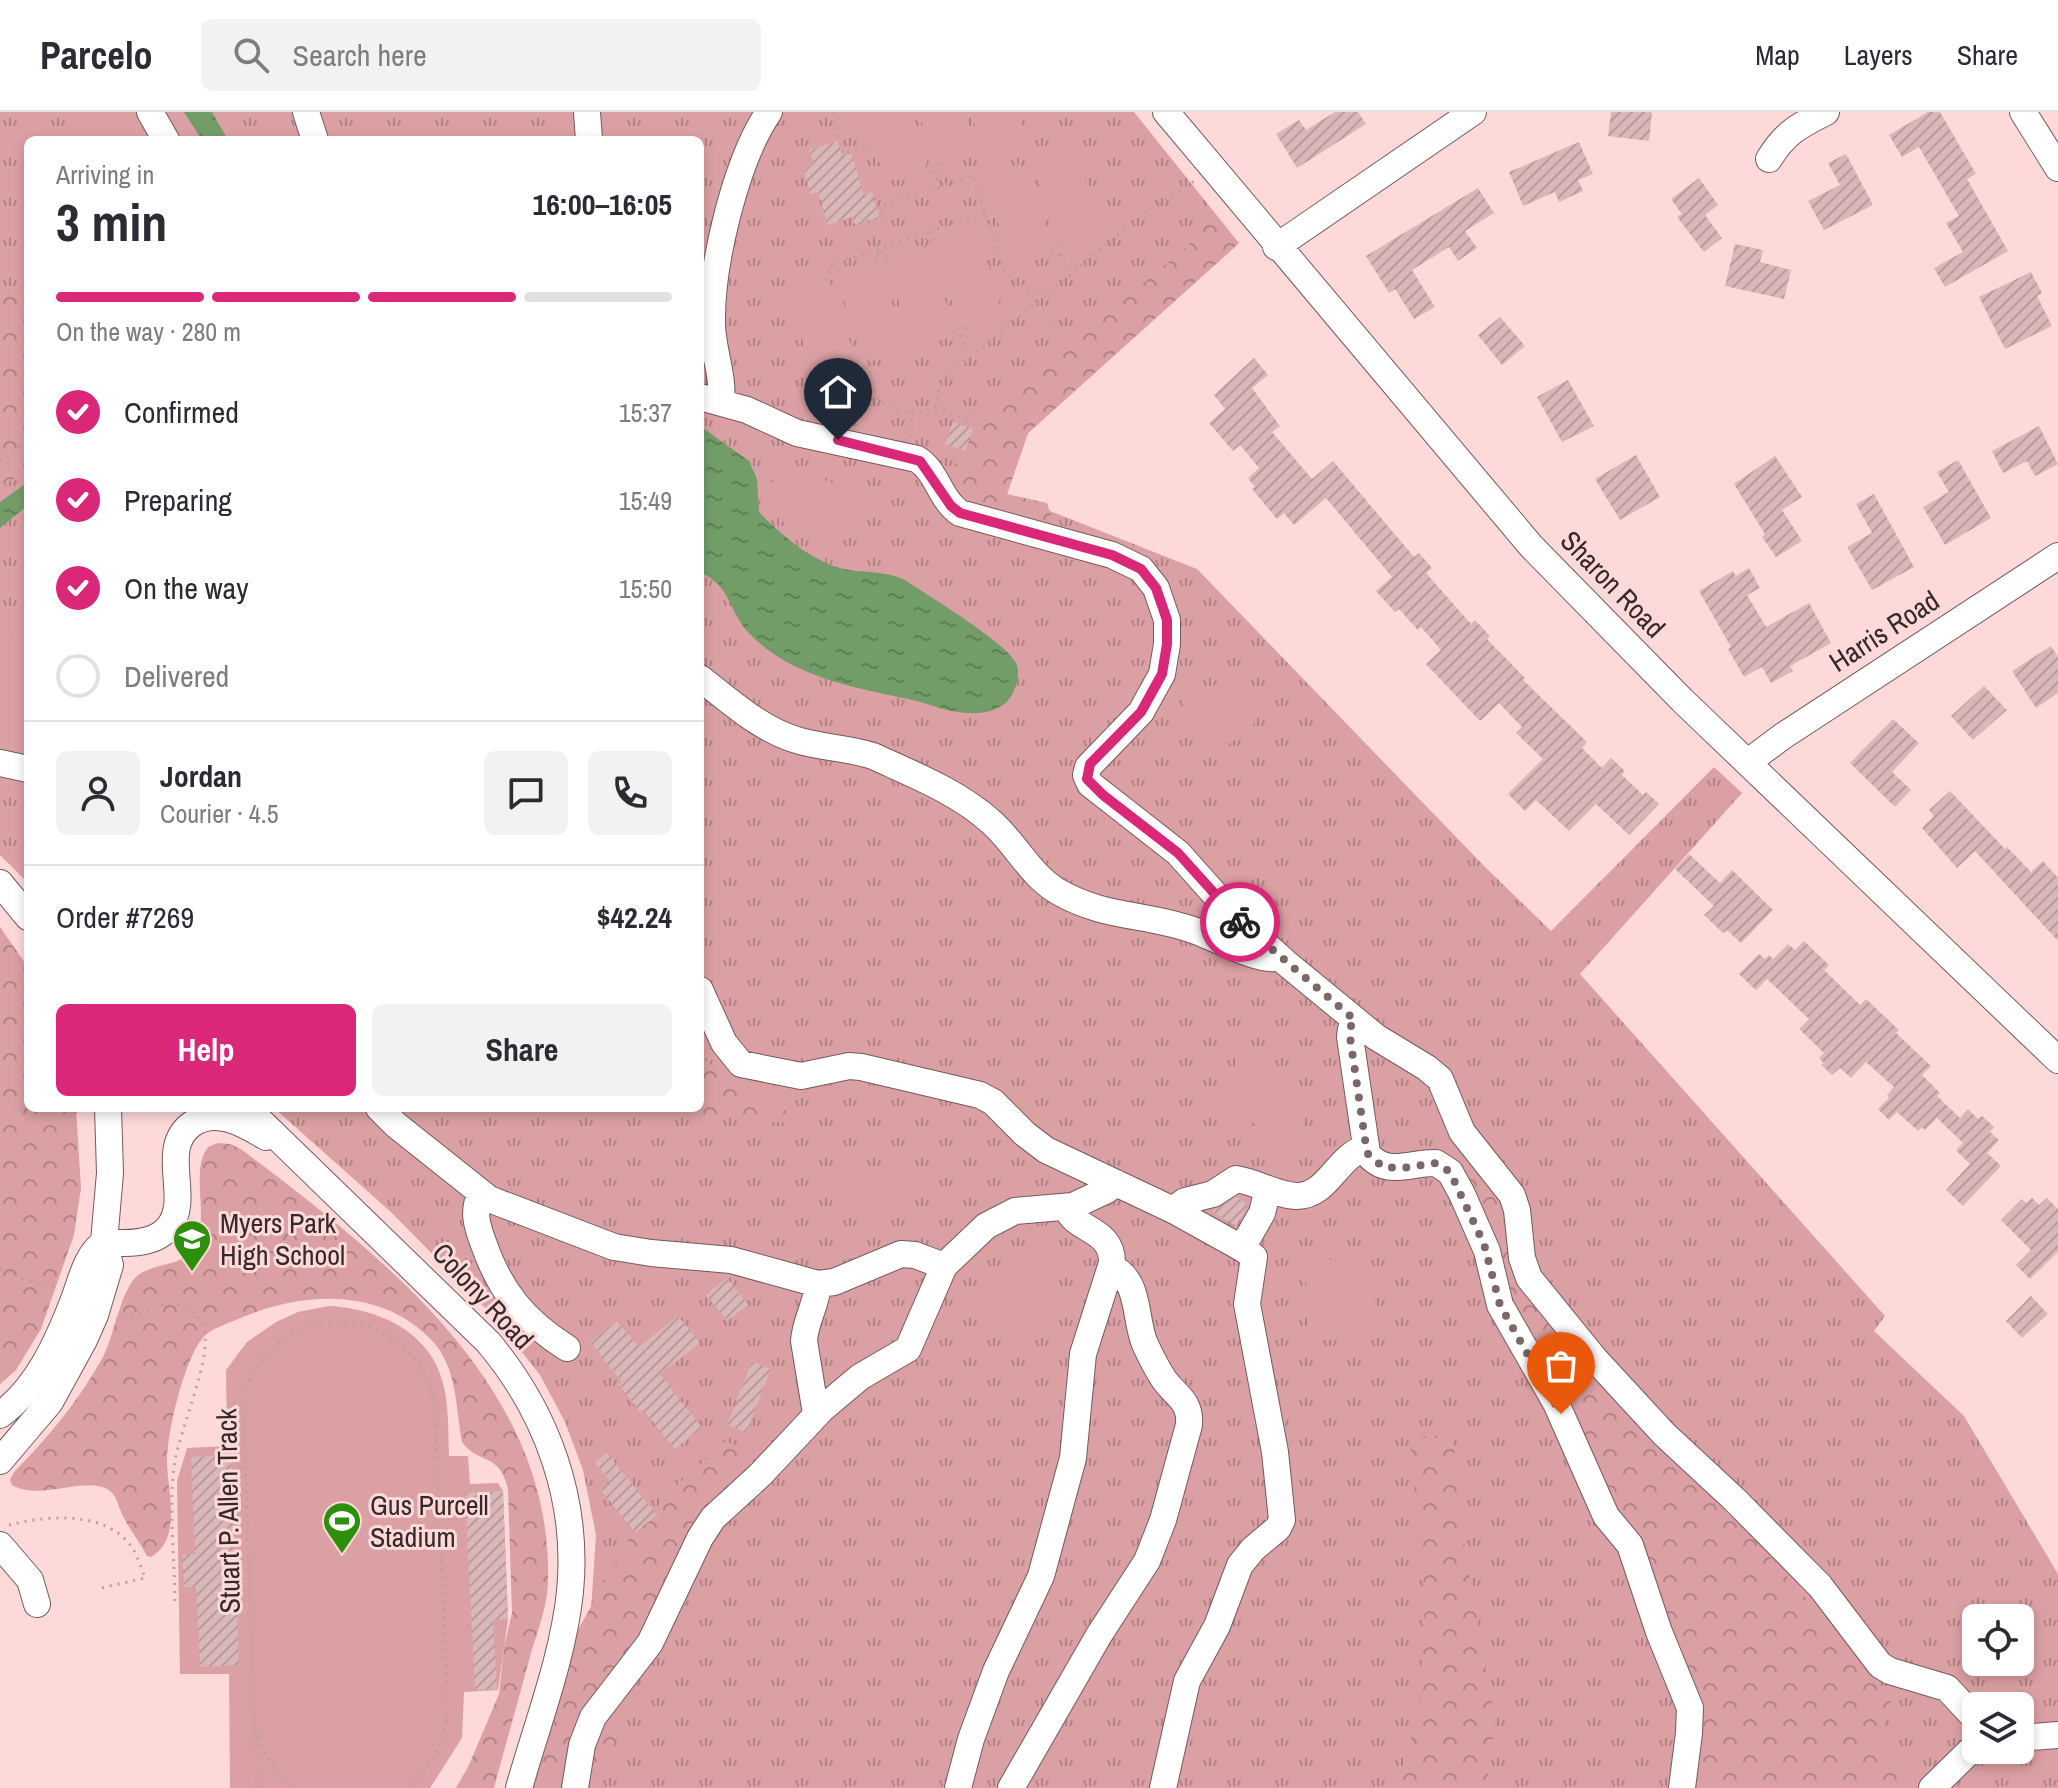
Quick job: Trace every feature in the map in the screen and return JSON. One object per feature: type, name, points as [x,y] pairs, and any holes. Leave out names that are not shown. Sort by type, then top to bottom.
[{"type":"street","points":[[150,112],[164,136]]},
{"type":"street","points":[[306,112],[314,136]]},
{"type":"street","points":[[587,112],[589,136]]},
{"type":"street","points":[[769,112],[755,133],[746,156],[717,272],[712,323],[721,383],[710,400],[747,410],[797,433],[910,457],[924,464],[946,499],[960,513],[1112,555],[1134,565],[1150,578],[1167,620],[1162,674],[1141,712],[1090,764],[1087,779],[1178,853],[1236,918],[1278,956],[1390,1047],[1440,1079],[1462,1132],[1512,1195],[1517,1210],[1522,1258],[1529,1278],[1594,1358],[1664,1434],[1805,1570],[1880,1665],[1890,1671],[1947,1688],[1962,1704]]},
{"type":"street","name":"Sharon Road","points":[[1166,112],[1276,247],[1531,546],[1602,621],[2058,1060]]},
{"type":"street","points":[[1276,247],[1473,112]]},
{"type":"street","points":[[1769,159],[1782,138],[1797,126],[1826,112]]},
{"type":"street","points":[[2023,112],[2058,168]]},
{"type":"street","name":"Harris Road","points":[[1748,762],[2058,556]]},
{"type":"street","points":[[704,681],[781,735],[873,756],[967,803],[1002,832],[1045,883],[1077,902],[1101,911],[1184,927],[1266,959],[1278,956]]},
{"type":"street","points":[[0,763],[24,768]]},
{"type":"street","points":[[0,883],[24,912]]},
{"type":"street","points":[[704,999],[724,1043],[741,1064],[801,1076],[849,1066],[861,1067],[980,1095],[993,1102],[1019,1129],[1046,1150],[1173,1210],[1242,1248],[1254,1259],[1247,1304],[1275,1452],[1282,1516],[1278,1528],[1258,1544],[1240,1565],[1217,1626],[1187,1681],[1163,1788]]},
{"type":"street","points":[[1355,1020],[1350,1037],[1366,1148],[1372,1160],[1383,1167],[1441,1164],[1450,1172],[1487,1251],[1500,1305],[1556,1403],[1606,1516],[1627,1539],[1667,1655],[1685,1691],[1690,1721],[1682,1788]]},
{"type":"street","points":[[0,1461],[50,1402],[95,1315],[110,1265],[104,1242],[110,1173],[108,1112]]},
{"type":"street","name":"Colony Road","points":[[251,1112],[488,1342],[522,1387],[537,1413],[563,1485],[570,1532],[570,1593],[559,1649],[519,1788]]},
{"type":"street","points":[[383,1112],[489,1199],[614,1247],[731,1260],[818,1284],[834,1282],[901,1254],[915,1255],[944,1266]]},
{"type":"street","name":"Colony Road","points":[[104,1242],[152,1239],[170,1227],[177,1208],[176,1148],[187,1128],[201,1119],[219,1117],[241,1123],[302,1161]]},
{"type":"street","points":[[1173,1210],[1185,1201],[1213,1194],[1236,1179],[1288,1195],[1308,1194],[1324,1184],[1352,1153],[1366,1148]]},
{"type":"street","points":[[575,1788],[582,1745],[593,1717],[650,1643],[709,1522],[760,1475],[816,1414],[851,1384],[911,1346],[944,1266],[968,1242],[1001,1216],[1023,1209],[1067,1208],[1116,1183]]},
{"type":"street","points":[[1242,1248],[1262,1213],[1268,1189]]},
{"type":"street","points":[[481,1194],[476,1206],[477,1223],[504,1291],[529,1319],[567,1348]]},
{"type":"street","points":[[958,1788],[971,1739],[996,1671],[1041,1576],[1073,1458],[1083,1354],[1111,1267],[1109,1245],[1069,1214],[1067,1208]]},
{"type":"street","points":[[0,1415],[17,1402],[43,1367],[69,1312],[88,1260],[104,1242]]},
{"type":"street","points":[[1011,1788],[1099,1635],[1147,1561],[1163,1520],[1187,1432],[1187,1405],[1160,1374],[1143,1340],[1131,1287],[1125,1276],[1111,1267]]},
{"type":"street","points":[[816,1414],[804,1334],[816,1301],[818,1284]]},
{"type":"street","points":[[809,1371],[851,1384]]},
{"type":"street","points":[[2,1536],[30,1580],[37,1604]]},
{"type":"street","points":[[2034,1737],[2058,1735]]},
{"type":"street","points":[[1932,1788],[1962,1759]]},
{"type":"path","points":[[833,112],[833,123],[843,154],[873,144]]},
{"type":"path","points":[[939,163],[936,175],[940,187]]},
{"type":"path","points":[[925,167],[936,175]]},
{"type":"path","points":[[1145,213],[1212,169]]},
{"type":"path","points":[[859,224],[884,216],[881,206],[973,176],[1006,275],[1027,288],[1058,327]]},
{"type":"path","points":[[831,265],[985,213]]},
{"type":"path","points":[[869,221],[879,249],[889,259]]},
{"type":"path","points":[[989,226],[998,223]]},
{"type":"path","points":[[936,408],[937,394],[944,376],[970,358],[1128,226]]},
{"type":"path","points":[[927,233],[937,243]]},
{"type":"path","points":[[925,248],[927,233]]},
{"type":"path","points":[[1061,256],[1063,247]]},
{"type":"path","points":[[876,263],[879,249]]},
{"type":"path","points":[[1051,250],[1061,256],[1073,273]]},
{"type":"path","points":[[831,265],[840,274]]},
{"type":"path","points":[[826,280],[831,265]]},
{"type":"path","points":[[989,269],[1002,265]]},
{"type":"path","points":[[965,327],[962,336],[970,358]]},
{"type":"path","points":[[953,331],[962,336]]},
{"type":"path","points":[[868,359],[865,368],[874,396],[882,405],[912,413],[936,408],[966,419],[970,407]]},
{"type":"path","points":[[854,364],[865,368]]},
{"type":"path","points":[[910,457],[912,413]]},
{"type":"path","points":[[0,461],[24,443]]},
{"type":"path","points":[[0,1268],[42,1285],[64,1284]]},
{"type":"path","points":[[111,1320],[132,1318],[151,1309],[176,1304],[194,1313],[205,1333],[201,1367],[175,1463],[175,1606]]},
{"type":"path","name":"Stuart P. Allen Track","points":[[257,1788],[242,1424],[248,1385],[264,1357],[294,1332],[331,1321],[368,1325],[386,1333],[416,1360],[434,1397],[446,1726],[442,1744],[433,1761],[408,1788]]},
{"type":"path","points":[[2,1536],[14,1523],[76,1518],[102,1525],[123,1536],[139,1559],[145,1578],[96,1589]]},
{"type":"path","points":[[468,1625],[469,1633]]},
{"type":"path","name":"Stuart P. Allen Track","points":[[254,1714],[263,1750],[272,1766],[294,1788]]},
{"type":"green space","points":[[0,112],[1134,112],[1239,243],[1028,433],[1007,494],[1197,569],[1486,868],[1551,931],[1714,767],[1742,793],[1580,974],[1885,1316],[1874,1331],[1964,1416],[2058,1574],[2058,1788],[542,1788],[590,1625],[596,1535],[583,1470],[565,1422],[540,1375],[495,1318],[392,1213],[278,1112],[704,1112],[704,136],[24,136],[24,879],[0,855]]},
{"type":"green space","points":[[79,112],[117,112],[125,136],[75,136]]},
{"type":"green space","points":[[863,112],[910,112],[927,162],[923,172],[894,181],[884,176]]},
{"type":"green space","points":[[918,112],[965,112],[976,147],[972,156],[943,165],[934,160]]},
{"type":"green space","points":[[971,112],[1018,112],[1024,130],[1020,140],[991,149],[981,144]]},
{"type":"green space","points":[[1067,149],[1076,154],[1101,230],[1097,240],[1068,249],[1058,244],[1033,167],[1038,158]]},
{"type":"green space","points":[[1019,164],[1027,170],[1053,246],[1049,256],[1020,265],[1010,259],[985,183],[990,174]]},
{"type":"green space","points":[[1213,218],[1236,246],[1028,433],[1007,494],[1047,503],[1056,531],[955,499],[940,479],[961,459],[976,427],[1192,242],[1195,234]]},
{"type":"green space","points":[[969,229],[977,235],[1002,311],[998,321],[970,330],[960,325],[935,248],[940,239]]},
{"type":"green space","points":[[921,245],[929,251],[954,327],[951,337],[921,346],[912,341],[886,264],[892,255]]},
{"type":"green space","points":[[872,261],[880,266],[905,342],[901,352],[872,361],[863,356],[837,279],[843,270]]},
{"type":"green space","points":[[822,277],[830,283],[856,359],[852,369],[823,378],[813,373],[788,296],[793,287]]},
{"type":"green space","points":[[4,291],[24,301],[24,472],[0,488],[0,296]]},
{"type":"green space","points":[[792,473],[850,488],[860,494],[864,502],[865,510],[857,526],[829,550],[818,546],[773,514],[768,506],[768,487],[777,478]]},
{"type":"green space","points":[[24,638],[24,723],[17,732],[0,737],[0,641]]},
{"type":"green space","points":[[1214,685],[1245,703],[1254,723],[1250,732],[1214,751],[1182,714],[1185,694]]},
{"type":"green space","points":[[0,927],[24,961],[24,1112],[76,1112],[81,1188],[74,1235],[41,1329],[16,1370],[0,1384]]},
{"type":"green space","points":[[1252,1052],[1279,1069],[1301,1100],[1305,1123],[1290,1153],[1222,1101],[1227,1082],[1237,1064],[1244,1053]]},
{"type":"green space","points":[[704,1060],[808,1125],[697,1112],[704,1112]]},
{"type":"green space","points":[[218,1143],[241,1149],[349,1234],[402,1281],[450,1332],[491,1387],[522,1447],[542,1512],[548,1583],[542,1618],[494,1788],[456,1788],[499,1694],[504,1647],[512,1613],[508,1489],[494,1463],[475,1454],[462,1442],[448,1366],[435,1344],[415,1325],[367,1303],[315,1299],[263,1310],[205,1335],[189,1363],[173,1415],[167,1461],[170,1526],[161,1549],[151,1557],[147,1556],[110,1491],[89,1485],[37,1491],[12,1485],[10,1480],[14,1472],[63,1418],[94,1373],[107,1348],[125,1294],[135,1278],[149,1269],[182,1259],[194,1248],[201,1224],[200,1169],[208,1147]]},
{"type":"green space","points":[[848,1157],[886,1173],[913,1180],[910,1195],[896,1209],[872,1218],[836,1213],[832,1199]]},
{"type":"green space","points":[[1475,1159],[1499,1187],[1515,1250],[1721,1502],[1875,1676],[1891,1702],[1882,1729],[1883,1749],[1919,1770],[1912,1786],[1687,1788],[1695,1720],[1605,1502],[1514,1321],[1459,1173]]},
{"type":"green space","points":[[1012,1250],[1052,1259],[1058,1264],[1043,1325],[1038,1330],[979,1319]]},
{"type":"green space","points":[[1325,1258],[1348,1268],[1366,1286],[1376,1310],[1376,1335],[1371,1338],[1311,1338],[1310,1298],[1301,1265],[1305,1261]]},
{"type":"green space","name":"Gus Purcell Stadium","points":[[329,1306],[385,1318],[416,1338],[438,1368],[444,1387],[449,1456],[468,1456],[470,1484],[498,1483],[503,1491],[508,1619],[498,1690],[464,1692],[462,1738],[430,1788],[230,1788],[229,1674],[180,1674],[177,1481],[187,1448],[227,1446],[226,1370],[247,1342],[276,1322],[298,1312]]},
{"type":"green space","points":[[1453,1435],[1462,1531],[1495,1722],[1486,1788],[1397,1788],[1420,1706],[1425,1597],[1409,1437]]},
{"type":"green space","points":[[726,1441],[758,1455],[723,1496],[651,1621],[609,1680],[624,1706],[610,1760],[597,1788],[531,1788],[575,1635],[631,1535],[676,1486]]},
{"type":"water","points":[[184,112],[212,112],[226,136],[199,136]]},
{"type":"water","points":[[704,429],[749,461],[757,479],[759,512],[778,530],[824,562],[905,580],[1010,654],[1017,667],[1016,686],[1006,702],[996,709],[967,713],[822,678],[764,647],[748,632],[723,590],[704,575]]},
{"type":"water","points":[[24,485],[24,508],[0,528],[0,502]]},
{"type":"building","points":[[1335,112],[1358,112],[1366,124],[1297,168],[1276,134],[1299,120],[1306,130]]},
{"type":"building","points":[[1611,112],[1652,112],[1649,141],[1608,136]]},
{"type":"building","points":[[1928,112],[1940,112],[1976,174],[1967,179],[2008,251],[1945,287],[1934,268],[1963,252],[1946,223],[1959,216],[1919,147],[1902,157],[1889,135]]},
{"type":"building","points":[[838,141],[843,156],[851,153],[864,195],[872,192],[879,217],[855,225],[852,217],[828,225],[818,192],[811,194],[803,169],[814,165],[809,150]]},
{"type":"building","points":[[1579,142],[1593,174],[1578,180],[1583,191],[1559,202],[1555,192],[1523,206],[1509,172]]},
{"type":"building","points":[[1846,154],[1873,205],[1824,230],[1808,201],[1840,185],[1828,163]]},
{"type":"building","points":[[1699,178],[1718,205],[1705,215],[1722,238],[1704,252],[1677,217],[1682,214],[1671,199]]},
{"type":"building","points":[[1478,188],[1494,213],[1465,231],[1477,248],[1458,261],[1449,247],[1412,270],[1435,307],[1414,319],[1395,289],[1389,293],[1366,256]]},
{"type":"building","points":[[1735,244],[1763,250],[1760,262],[1791,270],[1784,299],[1725,286]]},
{"type":"building","points":[[2031,272],[2042,293],[2037,296],[2052,326],[2005,349],[1979,297]]},
{"type":"building","points":[[1500,317],[1525,346],[1502,365],[1478,335]]},
{"type":"building","points":[[1254,358],[1268,375],[1252,388],[1280,426],[1272,432],[1312,479],[1333,461],[1414,557],[1419,553],[1432,568],[1426,573],[1471,624],[1475,620],[1490,636],[1487,639],[1525,678],[1523,680],[1587,742],[1582,748],[1602,768],[1611,758],[1625,771],[1622,775],[1643,795],[1646,792],[1659,804],[1629,835],[1596,804],[1569,831],[1536,800],[1525,811],[1508,794],[1543,759],[1516,733],[1522,727],[1499,703],[1480,721],[1426,664],[1441,650],[1421,627],[1418,630],[1399,609],[1395,612],[1376,591],[1392,577],[1326,498],[1294,525],[1284,513],[1277,519],[1252,489],[1255,487],[1248,478],[1259,468],[1240,445],[1233,451],[1209,423],[1225,409],[1214,395]]},
{"type":"building","points":[[1568,380],[1594,426],[1562,442],[1537,397]]},
{"type":"building","points":[[953,422],[973,429],[965,451],[945,444]]},
{"type":"building","points":[[2039,426],[2058,464],[2035,476],[2027,461],[2003,473],[1992,451]]},
{"type":"building","points":[[1636,455],[1660,497],[1620,520],[1595,479]]},
{"type":"building","points":[[1775,456],[1802,497],[1782,510],[1802,541],[1776,557],[1734,484]]},
{"type":"building","points":[[1958,460],[1991,518],[1945,545],[1923,507],[1949,492],[1937,472]]},
{"type":"building","points":[[1874,494],[1914,567],[1872,590],[1847,547],[1872,533],[1856,504]]},
{"type":"building","points":[[1749,568],[1760,588],[1747,595],[1766,627],[1809,603],[1831,643],[1790,666],[1793,671],[1771,683],[1762,667],[1744,677],[1699,591],[1733,571],[1736,576]]},
{"type":"building","points":[[2051,646],[2058,657],[2058,693],[2036,708],[2012,671]]},
{"type":"building","points":[[1984,686],[2007,710],[1973,740],[1951,716]]},
{"type":"building","points":[[1893,719],[1919,743],[1892,772],[1911,790],[1895,807],[1850,763]]},
{"type":"building","points":[[1950,791],[2031,872],[2043,861],[2058,878],[2058,941],[1975,851],[1957,868],[1922,828],[1934,816],[1929,810]]},
{"type":"building","points":[[1689,854],[1720,883],[1732,870],[1773,910],[1741,943],[1727,930],[1723,933],[1704,915],[1714,906],[1675,869]]},
{"type":"building","points":[[1804,941],[1829,965],[1824,970],[1860,1005],[1866,999],[1931,1066],[1922,1075],[1940,1093],[1937,1096],[1960,1118],[1968,1109],[1978,1119],[1982,1116],[1994,1127],[1990,1132],[1999,1140],[1987,1153],[2001,1166],[1963,1206],[1946,1190],[1970,1164],[1956,1150],[1963,1143],[1937,1118],[1925,1130],[1922,1127],[1918,1131],[1897,1112],[1889,1120],[1878,1109],[1889,1098],[1887,1095],[1894,1087],[1866,1062],[1851,1078],[1840,1068],[1832,1075],[1821,1065],[1824,1063],[1819,1058],[1824,1053],[1799,1029],[1809,1019],[1767,979],[1756,990],[1739,974],[1759,954],[1765,959],[1769,955],[1773,959],[1788,944],[1795,950]]},
{"type":"building","points":[[1237,1197],[1248,1205],[1236,1226],[1212,1211]]},
{"type":"building","points":[[2032,1198],[2039,1205],[2047,1198],[2058,1209],[2058,1252],[2030,1279],[2016,1265],[2031,1250],[2001,1220],[2022,1199],[2026,1203]]},
{"type":"building","points":[[727,1278],[748,1305],[727,1321],[706,1295]]},
{"type":"building","points":[[2031,1296],[2048,1314],[2022,1338],[2006,1321]]},
{"type":"building","points":[[678,1316],[700,1343],[660,1374],[702,1428],[675,1449],[643,1410],[640,1412],[619,1385],[622,1382],[590,1342],[617,1321],[639,1347]]},
{"type":"building","points":[[752,1361],[771,1369],[746,1433],[727,1425]]},
{"type":"building","points":[[607,1453],[657,1515],[635,1533],[600,1489],[610,1481],[595,1462]]},
{"type":"building","points":[[231,1455],[239,1665],[200,1667],[196,1587],[184,1587],[182,1555],[195,1554],[191,1457]]},
{"type":"building","points":[[503,1491],[508,1619],[493,1620],[497,1689],[475,1690],[465,1493]]},
{"type":"way so far","points":[[1240,922],[1355,1020],[1350,1037],[1367,1153],[1383,1167],[1403,1168],[1436,1163],[1450,1172],[1484,1244],[1500,1305],[1561,1414]]},
{"type":"place","name":"Myers Park High School","points":[[192,1273]]},
{"type":"place","name":"Gus Purcell Stadium","points":[[342,1555]]},
{"type":"route","points":[[838,440],[920,461],[951,506],[960,513],[1112,555],[1147,573],[1166,613],[1168,630],[1162,674],[1146,706],[1090,764],[1087,779],[1178,853],[1240,922]]}]
